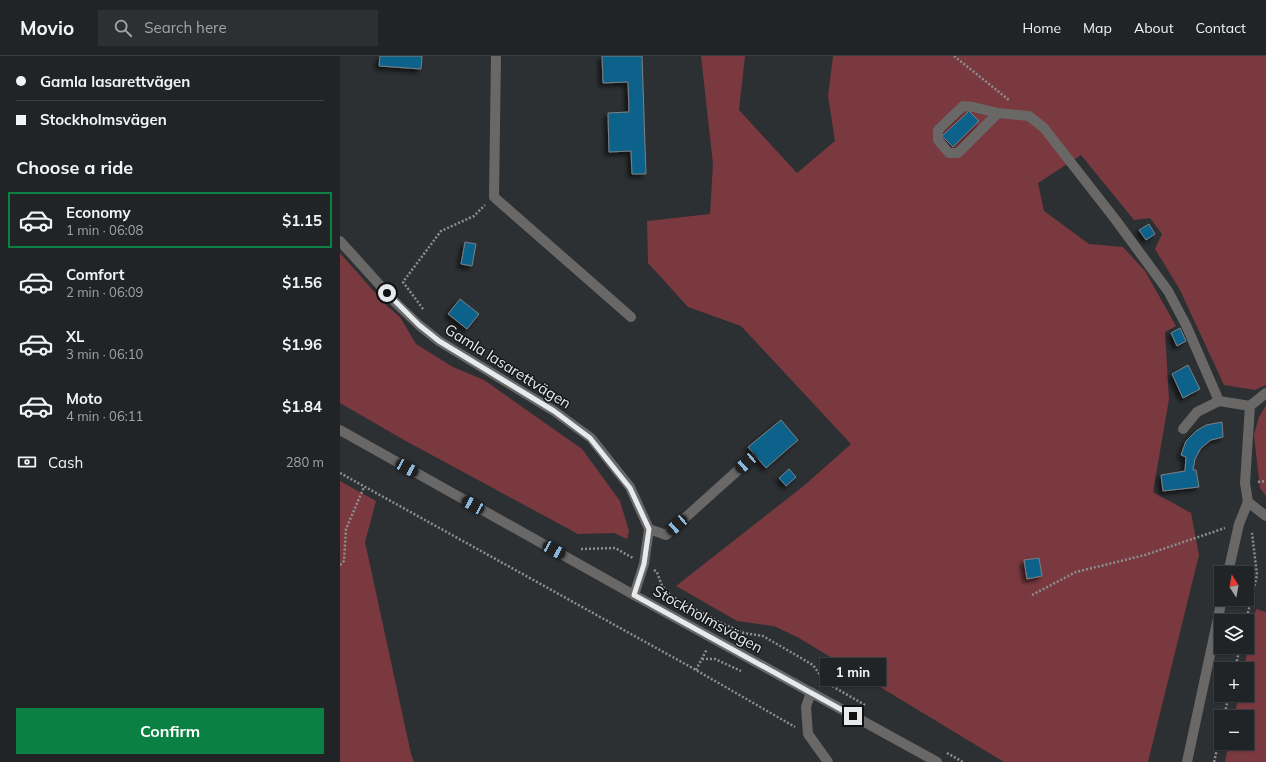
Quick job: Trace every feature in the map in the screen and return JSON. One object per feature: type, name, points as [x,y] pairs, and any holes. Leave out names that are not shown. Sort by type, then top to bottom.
[{"type":"street","points":[[496,56],[494,197],[631,317]]},
{"type":"street","points":[[998,113],[958,153],[949,153],[938,140],[938,130],[963,106],[998,113],[1028,116],[1044,128],[1116,219],[1168,291],[1186,325],[1219,401]]},
{"type":"street","name":"Gamla lasarettvägen","points":[[340,241],[396,303],[419,325],[439,341],[554,411],[590,438],[630,488],[649,529]]},
{"type":"street","points":[[1230,566],[1239,524],[1248,502],[1246,483],[1250,406],[1266,393]]},
{"type":"street","points":[[1183,429],[1197,412],[1219,401],[1250,406]]},
{"type":"street","name":"Stockholmsvägen","points":[[340,430],[936,762]]},
{"type":"street","points":[[634,595],[644,564],[649,529],[666,535],[746,463]]},
{"type":"street","points":[[1248,502],[1266,516]]},
{"type":"street","points":[[1187,762],[1220,606]]},
{"type":"street","points":[[811,692],[806,706],[808,734],[828,762]]},
{"type":"path","points":[[954,56],[1010,101]]},
{"type":"path","points":[[419,325],[427,315],[403,282],[441,230],[474,216],[494,197]]},
{"type":"path","points":[[340,473],[696,670],[779,719],[808,734]]},
{"type":"path","points":[[340,564],[344,561],[346,529],[364,487]]},
{"type":"path","points":[[1032,595],[1076,572],[1145,555],[1239,524]]},
{"type":"path","points":[[1248,614],[1257,575],[1251,531]]},
{"type":"path","points":[[644,564],[656,572],[662,586],[671,596],[721,623],[744,633],[763,636],[813,665],[825,682],[870,709]]},
{"type":"path","points":[[702,659],[715,659],[741,671]]},
{"type":"path","points":[[1214,762],[1217,750]]},
{"type":"path","points":[[944,752],[962,762]]},
{"type":"shaded area","points":[[701,56],[745,56],[739,110],[797,173],[835,141],[828,96],[833,56],[1266,56],[1266,385],[1255,390],[1224,385],[1180,290],[1155,249],[1162,234],[1150,218],[1134,220],[1081,155],[1038,183],[1044,211],[1089,244],[1123,247],[1145,271],[1176,326],[1165,332],[1169,399],[1153,492],[1191,513],[1199,555],[1148,762],[1004,762],[799,638],[774,626],[737,621],[676,586],[806,484],[851,444],[741,326],[688,307],[648,263],[647,221],[710,214],[713,164]]},
{"type":"shaded area","points":[[340,253],[386,305],[400,317],[416,344],[453,367],[484,380],[582,449],[620,501],[629,531],[627,539],[614,533],[578,534],[404,440],[340,403]]},
{"type":"shaded area","points":[[1266,405],[1266,496],[1260,488],[1254,435],[1259,417]]},
{"type":"shaded area","points":[[340,481],[376,501],[365,542],[414,762],[340,762]]},
{"type":"shaded area","points":[[1256,609],[1266,612],[1266,762],[1225,762],[1228,750],[1254,750],[1254,710],[1236,710],[1237,702],[1254,702],[1254,662],[1245,662],[1247,654],[1254,654],[1254,619]]},
{"type":"building","points":[[380,56],[422,56],[421,69],[379,66]]},
{"type":"building","points":[[602,56],[642,56],[646,174],[632,174],[631,151],[609,152],[608,113],[629,112],[628,82],[603,83]]},
{"type":"building","points":[[969,111],[979,121],[953,147],[942,136]]},
{"type":"building","points":[[1149,224],[1155,234],[1146,240],[1139,230]]},
{"type":"building","points":[[465,242],[476,244],[472,266],[461,264]]},
{"type":"building","points":[[460,299],[479,314],[467,329],[448,314]]},
{"type":"building","points":[[1180,328],[1186,341],[1177,346],[1171,333]]},
{"type":"building","points":[[1188,365],[1200,389],[1183,398],[1172,374]]},
{"type":"building","points":[[781,420],[798,440],[766,468],[748,447]]},
{"type":"building","points":[[1222,422],[1223,437],[1211,440],[1201,448],[1195,459],[1193,470],[1196,470],[1199,487],[1163,491],[1161,475],[1185,471],[1186,457],[1181,455],[1186,441],[1196,431],[1206,425]]},
{"type":"building","points":[[789,469],[796,477],[786,486],[779,478]]},
{"type":"building","points":[[1039,558],[1042,576],[1027,579],[1024,560]]},
{"type":"route","points":[[387,293],[419,325],[439,341],[554,411],[590,438],[630,488],[649,529],[644,564],[634,595],[853,716]]}]
